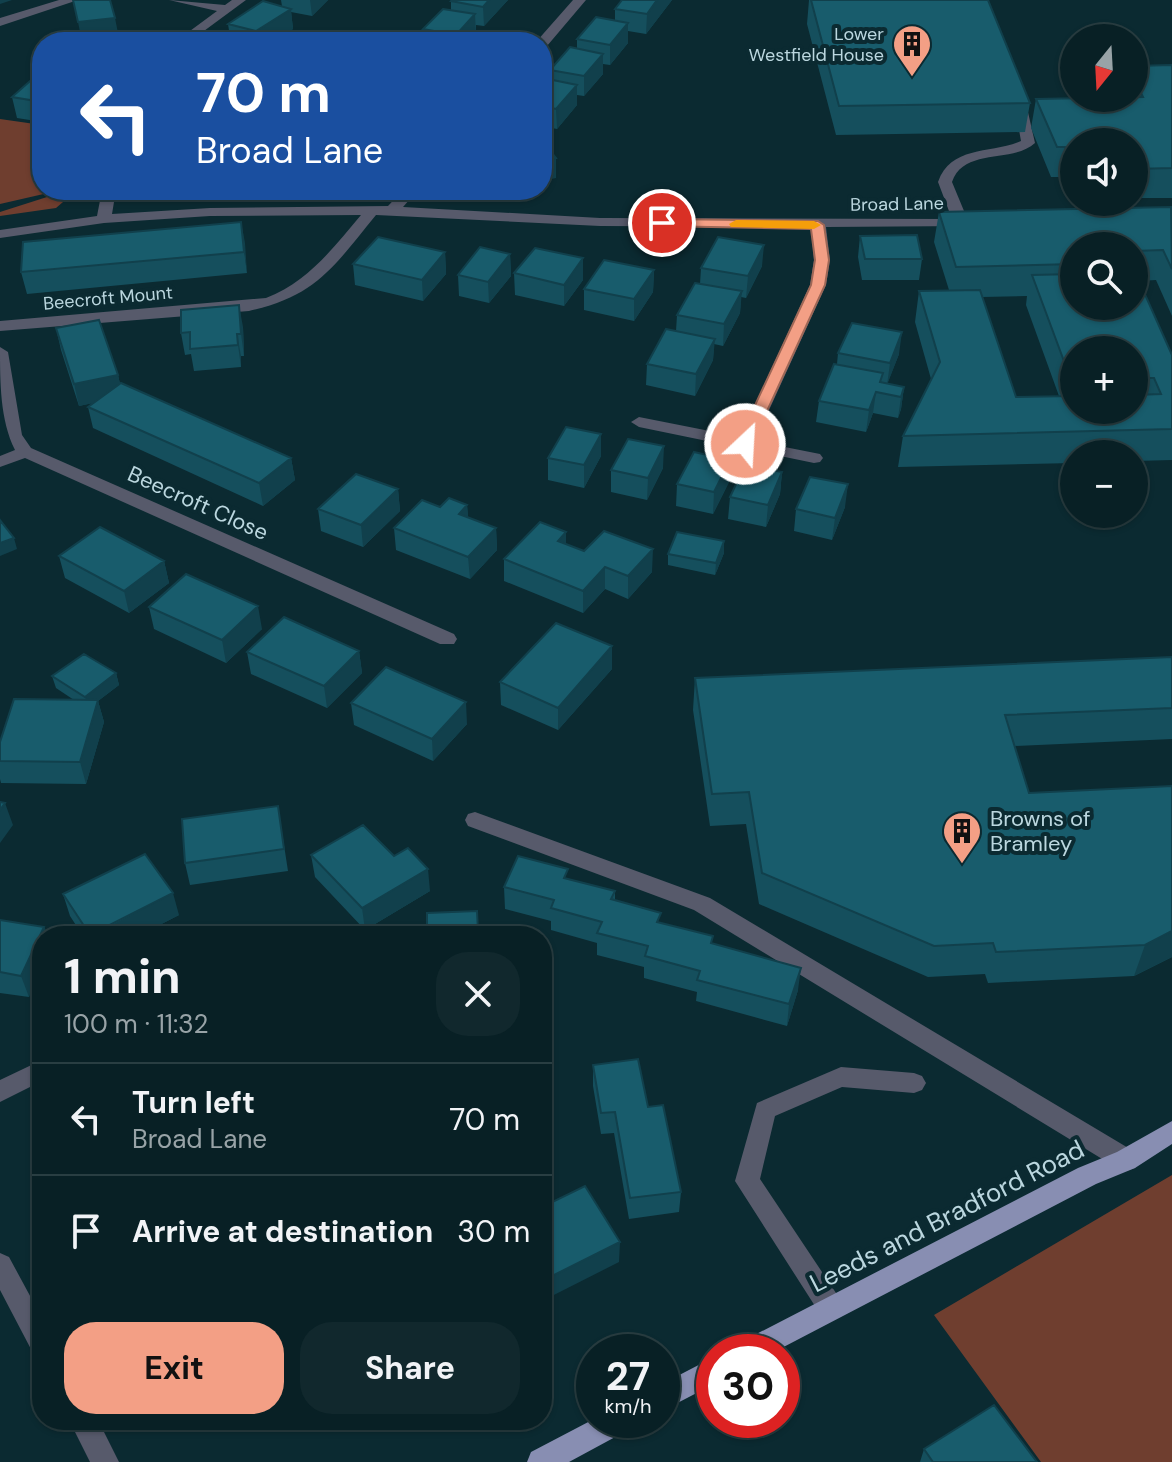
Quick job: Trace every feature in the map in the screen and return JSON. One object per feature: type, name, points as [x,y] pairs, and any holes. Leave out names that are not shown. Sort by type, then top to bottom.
[{"type":"main road","name":"Leeds and Bradford Road","points":[[782,1334],[1087,1176],[1126,1160],[1172,1131]]},
{"type":"main road","points":[[541,1462],[586,1438]]},
{"type":"street","points":[[0,22],[72,0]]},
{"type":"street","points":[[175,0],[228,9]]},
{"type":"street","points":[[195,32],[240,0]]},
{"type":"street","points":[[552,32],[580,0]]},
{"type":"street","name":"Broad Lane","points":[[0,234],[104,219],[210,212],[372,210],[600,222],[818,225],[967,223],[945,182],[946,175],[957,164],[973,156],[1014,150],[1028,143],[1025,119],[1015,91]]},
{"type":"street","points":[[104,219],[107,200]]},
{"type":"street","points":[[392,211],[402,200]]},
{"type":"street","name":"Beecroft Mount","points":[[0,326],[249,306],[286,299],[312,280],[372,210]]},
{"type":"street","points":[[745,444],[818,285],[822,260],[818,225]]},
{"type":"street","points":[[0,352],[14,435],[25,452],[0,462]]},
{"type":"street","points":[[639,422],[814,458]]},
{"type":"street","name":"Beecroft Close","points":[[25,452],[447,639]]},
{"type":"street","points":[[475,820],[702,904],[1126,1160]]},
{"type":"street","points":[[0,1092],[32,1075]]},
{"type":"street","points":[[831,1308],[747,1181],[765,1110],[841,1077],[914,1083]]},
{"type":"street","points":[[0,1265],[32,1325]]},
{"type":"street","points":[[88,1430],[105,1462]]},
{"type":"shaded area","points":[[0,119],[32,124],[32,197],[0,204]]},
{"type":"shaded area","points":[[38,200],[65,200],[56,208],[0,216],[0,212]]},
{"type":"shaded area","points":[[1172,1175],[1172,1462],[1041,1462],[934,1315]]},
{"type":"building","points":[[73,0],[110,0],[115,18],[78,22]]},
{"type":"building","points":[[452,0],[489,0],[483,7]]},
{"type":"building","points":[[622,0],[657,0],[647,14],[615,9]]},
{"type":"building","name":"Lower Westfield House","points":[[811,0],[988,0],[1030,103],[839,106]]},
{"type":"building","points":[[263,1],[291,9],[256,31],[228,24]]},
{"type":"building","points":[[443,9],[475,14],[459,32],[423,29]]},
{"type":"building","points":[[596,17],[628,23],[610,45],[577,39]]},
{"type":"building","points":[[570,47],[603,54],[584,76],[552,70]]},
{"type":"building","points":[[1172,65],[1172,168],[1148,169],[1148,128],[1060,128],[1060,147],[1057,147],[1036,99],[1060,99],[1060,112],[1148,112],[1148,66]]},
{"type":"building","points":[[32,79],[32,100],[12,97]]},
{"type":"building","points":[[552,80],[577,85],[556,109],[552,108]]},
{"type":"building","points":[[1148,207],[1171,207],[1172,269],[1163,250],[1148,251],[1148,232],[1060,232],[1060,264],[956,267],[939,212],[1060,209],[1060,216],[1148,216]]},
{"type":"building","points":[[241,222],[244,252],[21,272],[23,242]]},
{"type":"building","points":[[917,235],[922,259],[865,259],[860,236]]},
{"type":"building","points":[[378,237],[445,252],[422,280],[353,264]]},
{"type":"building","points":[[718,237],[764,245],[748,276],[701,268]]},
{"type":"building","points":[[480,247],[510,254],[488,282],[458,275]]},
{"type":"building","points":[[535,248],[583,258],[564,285],[514,273]]},
{"type":"building","points":[[604,260],[654,270],[634,299],[584,289]]},
{"type":"building","points":[[1060,274],[1060,320],[1148,320],[1148,301],[1172,355],[1172,429],[903,436],[940,362],[919,291],[980,290],[1016,397],[1060,396],[1060,424],[1148,424],[1148,394],[1161,394],[1154,378],[1148,378],[1148,336],[1060,336],[1060,350],[1032,275]]},
{"type":"building","points":[[695,283],[742,291],[724,324],[677,315]]},
{"type":"building","points":[[239,305],[241,334],[237,334],[238,345],[190,349],[190,332],[181,333],[181,310]]},
{"type":"building","points":[[99,320],[118,375],[74,384],[56,328]]},
{"type":"building","points":[[852,323],[902,332],[890,363],[838,353]]},
{"type":"building","points":[[666,329],[715,339],[696,374],[647,364]]},
{"type":"building","points":[[834,364],[883,373],[880,382],[904,387],[901,397],[876,392],[869,410],[819,401]]},
{"type":"building","points":[[121,383],[291,458],[259,483],[88,407]]},
{"type":"building","points":[[566,427],[601,434],[584,465],[548,458]]},
{"type":"building","points":[[628,439],[664,446],[648,478],[611,470]]},
{"type":"building","points":[[694,452],[730,460],[714,492],[677,484]]},
{"type":"building","points":[[745,465],[782,472],[768,505],[730,497]]},
{"type":"building","points":[[356,474],[398,489],[361,525],[318,509]]},
{"type":"building","points":[[810,477],[848,484],[835,518],[796,509]]},
{"type":"building","points":[[449,498],[467,505],[459,514],[496,528],[468,557],[394,528],[422,500],[440,507]]},
{"type":"building","points":[[0,520],[14,538],[0,543]]},
{"type":"building","points":[[540,522],[566,532],[558,541],[584,551],[604,531],[653,549],[628,576],[605,567],[583,591],[504,559]]},
{"type":"building","points":[[100,527],[164,561],[124,591],[59,556]]},
{"type":"building","points":[[677,532],[724,541],[716,563],[668,554]]},
{"type":"building","points":[[186,574],[258,606],[222,640],[149,607]]},
{"type":"building","points":[[284,617],[359,651],[324,686],[247,652]]},
{"type":"building","points":[[556,623],[612,646],[558,708],[500,682]]},
{"type":"building","points":[[84,654],[116,673],[85,697],[52,676]]},
{"type":"building","name":"Browns of Bramley","points":[[1172,657],[1172,708],[1005,715],[1029,793],[1172,786],[1172,931],[1145,945],[996,952],[993,943],[934,946],[762,873],[749,792],[712,794],[695,678]]},
{"type":"building","points":[[386,667],[466,702],[432,739],[351,703]]},
{"type":"building","points":[[14,699],[98,700],[80,762],[0,761],[0,742]]},
{"type":"building","points":[[278,806],[284,849],[185,863],[182,819]]},
{"type":"building","points":[[363,825],[394,856],[408,848],[428,869],[362,908],[311,855]]},
{"type":"building","points":[[145,854],[173,893],[108,926],[84,926],[63,894]]},
{"type":"building","points":[[518,856],[568,869],[564,878],[615,891],[611,899],[661,913],[657,922],[713,936],[711,943],[801,968],[789,1004],[697,980],[700,971],[645,956],[648,946],[597,933],[602,922],[551,908],[554,900],[504,887]]},
{"type":"building","points":[[477,911],[478,926],[427,926],[427,913]]},
{"type":"building","points":[[0,920],[38,926],[32,926],[32,953],[21,976],[0,972]]},
{"type":"building","points":[[638,1059],[648,1107],[663,1105],[681,1192],[630,1198],[615,1112],[601,1113],[593,1065]]},
{"type":"building","points":[[585,1186],[620,1242],[552,1276],[552,1202]]},
{"type":"building","points":[[994,1405],[1037,1462],[933,1462],[924,1449]]},
{"type":"slow traffic","points":[[736,224],[814,225]]},
{"type":"place","name":"Lower Westfield House","points":[[912,78]]},
{"type":"place","name":"Browns of Bramley","points":[[962,865]]},
{"type":"route","points":[[662,223],[818,225],[822,260],[818,285],[745,444]]}]
